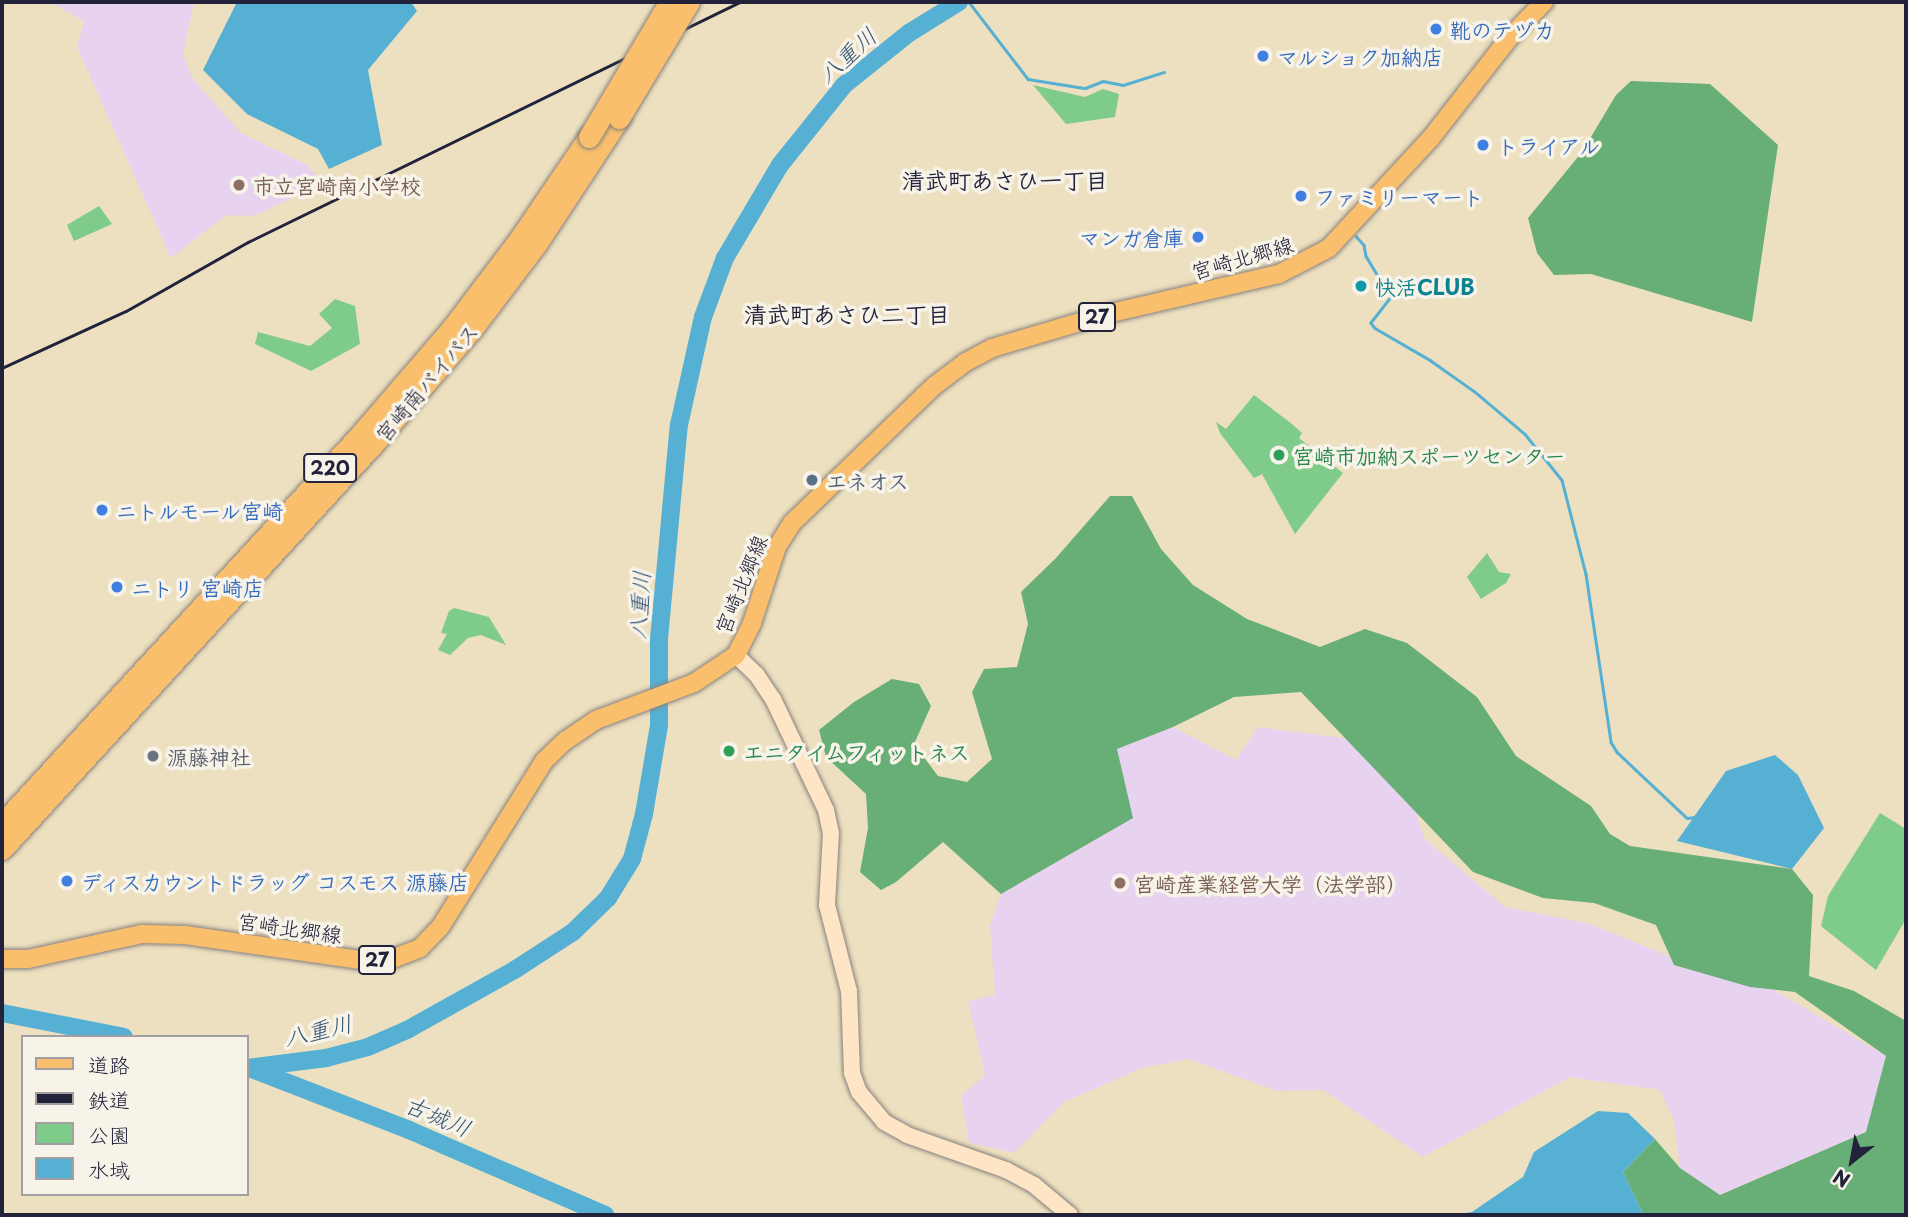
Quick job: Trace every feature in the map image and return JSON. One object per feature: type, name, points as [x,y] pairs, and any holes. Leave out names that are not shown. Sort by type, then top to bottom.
[{"type":"highway","name":"宮崎南バイパス","points":[[2,849],[375,442],[472,329],[537,243],[619,118],[676,2]]},
{"type":"highway","name":"宮崎南バイパス","points":[[2,824],[370,424],[476,297],[521,237],[589,137],[676,2]]},
{"type":"main road","name":"宮崎北郷線","points":[[2,959],[28,959],[142,934],[185,935],[361,960],[392,959],[420,948],[440,926],[544,761],[565,741],[596,720],[694,683],[736,655],[752,623],[777,547],[792,523],[934,386],[964,363],[992,348],[1107,314],[1279,274],[1329,248],[1431,138],[1510,37],[1544,2]]},
{"type":"street","points":[[736,655],[756,674],[773,699],[826,810],[831,834],[827,905],[849,991],[852,1073],[859,1093],[884,1122],[906,1135],[1006,1170],[1034,1185],[1070,1215]]},
{"type":"shaded area","points":[[50,2],[194,2],[183,54],[192,78],[241,133],[307,165],[322,184],[254,216],[226,215],[171,258],[77,47],[84,21]]},
{"type":"shaded area","points":[[1173,727],[1236,760],[1258,727],[1395,745],[1424,838],[1505,907],[1591,924],[1666,955],[1759,981],[1886,1056],[1866,1132],[1719,1195],[1680,1168],[1674,1120],[1660,1090],[1570,1077],[1423,1157],[1323,1090],[1277,1091],[1188,1059],[1142,1068],[1064,1102],[1014,1153],[969,1143],[961,1096],[985,1075],[968,1001],[995,995],[990,925],[1001,894],[1132,818],[1117,749]]},
{"type":"green space","points":[[1631,81],[1710,84],[1778,145],[1752,322],[1591,274],[1554,275],[1537,253],[1528,218],[1582,152],[1616,95]]},
{"type":"green space","points":[[1033,85],[1085,97],[1103,89],[1119,94],[1115,117],[1066,124]]},
{"type":"green space","points":[[99,206],[112,224],[74,241],[67,225]]},
{"type":"green space","points":[[335,299],[355,306],[360,344],[311,371],[255,344],[258,332],[310,346],[332,328],[319,314]]},
{"type":"green space","name":"宮崎市加納スポーツセンター","points":[[1254,395],[1292,424],[1302,433],[1299,438],[1343,473],[1295,534],[1262,474],[1254,478],[1220,433],[1216,422],[1226,429]]},
{"type":"green space","points":[[1110,496],[1132,496],[1161,549],[1193,585],[1247,619],[1320,647],[1365,629],[1407,643],[1477,697],[1516,756],[1591,806],[1610,834],[1630,846],[1792,869],[1813,895],[1809,976],[1854,991],[1906,1021],[1906,1215],[1646,1215],[1642,1212],[1623,1172],[1655,1139],[1680,1168],[1720,1195],[1866,1132],[1886,1056],[1795,992],[1750,987],[1674,965],[1656,925],[1594,903],[1543,898],[1473,872],[1301,692],[1234,697],[1173,727],[1117,749],[1133,818],[1001,894],[943,842],[896,882],[881,890],[860,872],[868,828],[866,794],[826,757],[819,730],[854,702],[892,679],[919,684],[931,706],[914,744],[938,776],[967,782],[992,759],[972,692],[984,669],[1017,667],[1028,624],[1021,592],[1056,558]]},
{"type":"green space","points":[[1487,553],[1499,572],[1511,574],[1506,583],[1481,599],[1467,577]]},
{"type":"green space","points":[[454,608],[489,617],[506,645],[481,635],[468,638],[450,655],[438,650],[447,634],[441,633],[449,611]]},
{"type":"green space","points":[[1880,813],[1906,829],[1906,919],[1876,970],[1821,926],[1828,896]]},
{"type":"water","points":[[237,2],[411,2],[417,11],[368,70],[382,145],[329,169],[318,149],[247,114],[203,70]]},
{"type":"water","points":[[1775,755],[1798,775],[1824,828],[1792,869],[1677,841],[1726,771]]},
{"type":"water","points":[[1598,1111],[1628,1113],[1655,1139],[1623,1172],[1642,1212],[1646,1215],[1451,1215],[1472,1212],[1523,1177],[1534,1152]]},
{"type":"waterway","name":"八重川","points":[[248,1068],[326,1058],[368,1047],[407,1030],[516,969],[573,932],[608,898],[632,859],[644,814],[659,725],[659,639],[679,425],[703,317],[725,258],[780,165],[844,85],[909,33],[959,2]]},
{"type":"waterway","points":[[969,2],[1028,79],[1085,88],[1103,81],[1123,85],[1164,72]]},
{"type":"waterway","points":[[1356,236],[1364,245],[1366,256],[1380,279],[1395,292],[1371,323],[1375,328],[1430,360],[1474,391],[1525,434],[1562,480],[1586,574],[1611,742],[1617,752],[1687,818],[1695,817]]},
{"type":"waterway","name":"八重川","points":[[2,1013],[114,1035]]},
{"type":"waterway","name":"古城川","points":[[252,1069],[409,1130],[605,1215]]},
{"type":"railway","points":[[2,368],[126,311],[248,242],[740,2]]},
{"type":"place","name":"靴のテヅカ","points":[[1436,29]]},
{"type":"place","name":"マルショク加納店","points":[[1263,56]]},
{"type":"place","name":"トライアル","points":[[1483,145]]},
{"type":"place","name":"市立宮崎南小学校","points":[[239,185]]},
{"type":"place","name":"ファミリーマート","points":[[1301,196]]},
{"type":"place","name":"マンガ倉庫","points":[[1198,237]]},
{"type":"place","name":"快活CLUB","points":[[1361,286]]},
{"type":"place","name":"宮崎市加納スポーツセンター","points":[[1279,455]]},
{"type":"place","name":"エネオス","points":[[812,480]]},
{"type":"place","name":"ニトルモール宮崎","points":[[102,510]]},
{"type":"place","name":"ニトリ 宮崎店","points":[[117,587]]},
{"type":"place","name":"エニタイムフィットネス","points":[[729,751]]},
{"type":"place","name":"源藤神社","points":[[153,756]]},
{"type":"place","name":"ディスカウントドラッグ コスモス 源藤店","points":[[67,881]]},
{"type":"place","name":"宮崎産業経営大学（法学部）","points":[[1120,883]]},
{"type":"district","name":"清武町あさひ一丁目","points":[[1005,180]]},
{"type":"district","name":"清武町あさひ二丁目","points":[[847,314]]}]
